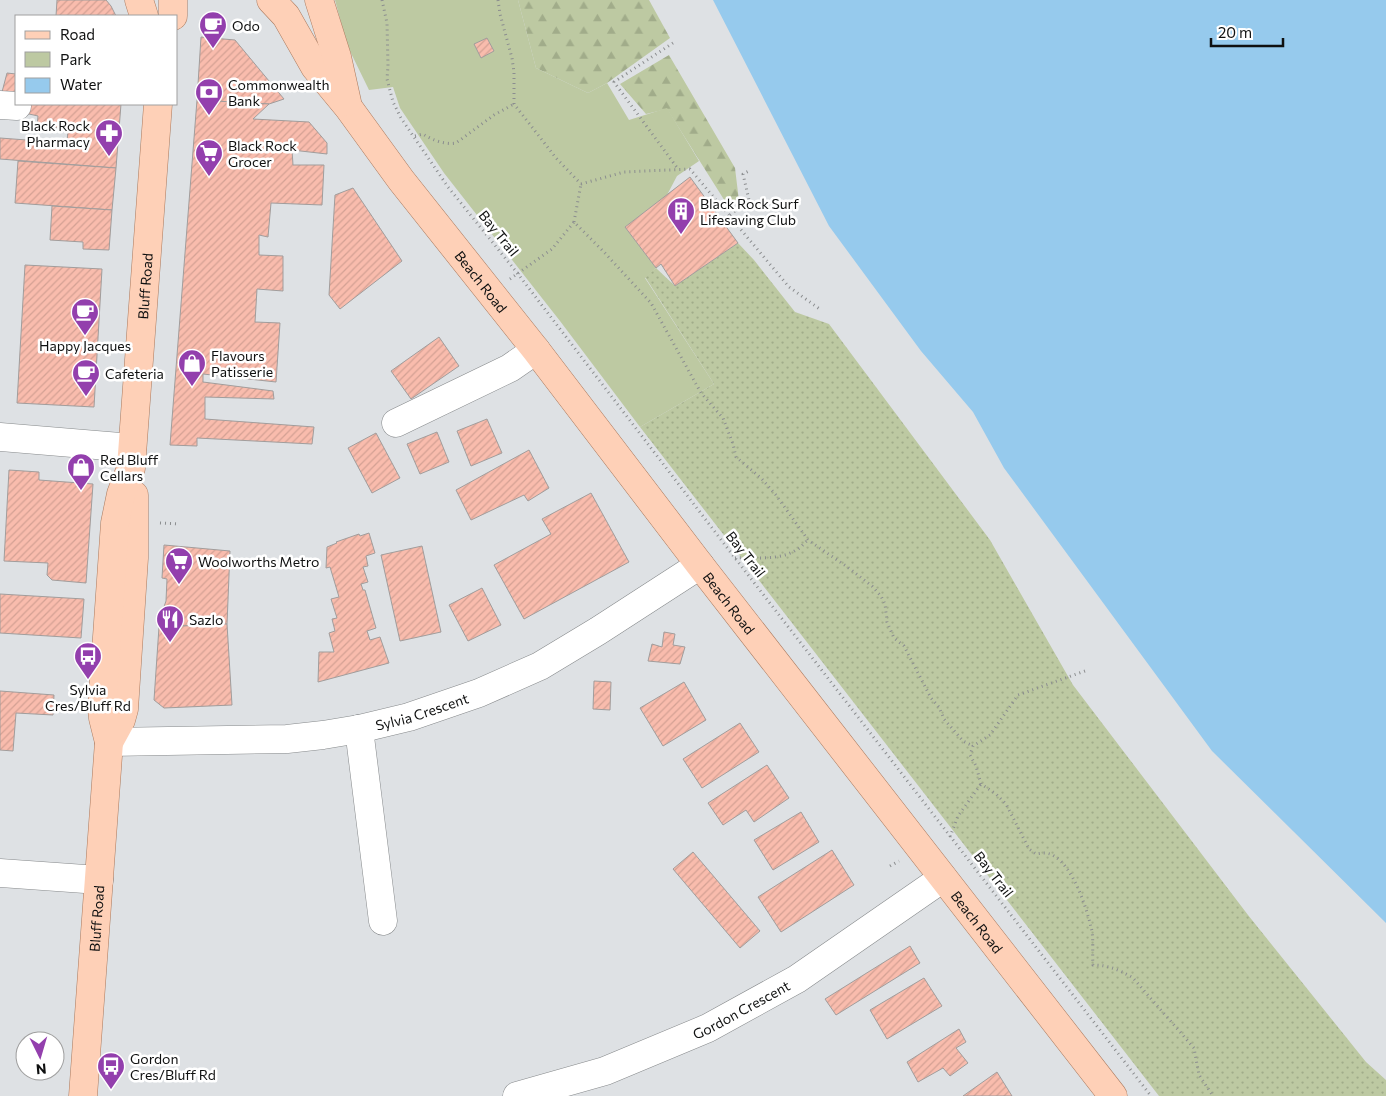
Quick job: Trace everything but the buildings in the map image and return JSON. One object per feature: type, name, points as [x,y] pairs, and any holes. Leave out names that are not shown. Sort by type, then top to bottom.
[{"type":"main road","points":[[139,0],[144,15]]},
{"type":"main road","points":[[173,0],[173,15]]},
{"type":"main road","name":"Beach Road","points":[[270,0],[286,16],[315,67],[348,107],[396,173],[536,350],[700,565],[1112,1096]]},
{"type":"main road","name":"Beach Road","points":[[319,0],[337,57],[348,107]]},
{"type":"main road","name":"Bluff Road","points":[[83,1096],[109,742],[102,708],[115,524],[121,494],[132,458],[158,105]]},
{"type":"street","points":[[396,423],[510,368],[536,350]]},
{"type":"street","points":[[0,437],[132,458]]},
{"type":"street","name":"Sylvia Crescent","points":[[109,742],[287,739],[323,736],[409,717],[479,692],[540,666],[598,632],[700,565]]},
{"type":"street","points":[[359,729],[383,921]]},
{"type":"street","points":[[0,873],[99,880]]},
{"type":"street","name":"Gordon Crescent","points":[[517,1096],[605,1071],[708,1028],[798,979],[943,878]]},
{"type":"path","name":"Bay Trail","points":[[382,0],[386,23],[387,79],[393,102],[401,118],[448,187],[518,274],[734,558],[1151,1096]]},
{"type":"path","points":[[498,0],[512,58],[514,104],[556,158],[581,184]]},
{"type":"path","points":[[673,43],[614,82],[678,169]]},
{"type":"path","points":[[415,136],[423,134],[430,139],[451,144],[456,143],[494,115],[514,104]]},
{"type":"path","points":[[581,184],[624,172],[690,169],[789,286],[821,310]]},
{"type":"path","points":[[730,215],[749,200],[743,174],[752,170]]},
{"type":"path","points":[[490,293],[552,249],[574,222],[581,184]]},
{"type":"path","points":[[574,222],[651,304],[701,394],[723,418],[736,458],[761,478],[776,495],[808,540],[846,566],[872,586],[881,596],[885,604],[887,622],[894,638],[904,646],[931,698],[939,706],[944,719],[963,741],[973,746]]},
{"type":"path","points":[[159,523],[179,524]]},
{"type":"path","points":[[734,558],[774,558],[796,551],[808,540]]},
{"type":"path","points":[[1085,671],[1018,695],[990,735],[973,746],[970,755],[976,766],[981,784],[996,794],[1006,804],[1029,849],[1036,854],[1046,853],[1055,856],[1064,865],[1075,882],[1092,928],[1093,965],[1110,967],[1133,978],[1194,1048],[1199,1075],[1213,1096]]},
{"type":"path","points":[[950,837],[958,816],[981,784]]},
{"type":"green space","points":[[335,0],[518,0],[536,68],[588,93],[607,83],[629,120],[667,108],[699,161],[677,176],[667,195],[625,227],[656,268],[645,278],[714,384],[640,427],[444,173],[400,108],[393,87],[369,90],[347,45]]},
{"type":"green space","points":[[518,0],[649,0],[670,38],[607,83],[588,93],[536,68]]},
{"type":"green space","points":[[669,55],[735,168],[739,201],[728,206],[667,109],[646,114],[620,84]]},
{"type":"green space","points":[[738,243],[754,260],[795,312],[829,324],[990,540],[1073,685],[1248,915],[1366,1062],[1386,1080],[1386,1096],[1159,1096],[640,427],[714,384],[645,277],[656,268],[675,286]]},
{"type":"water","points":[[713,0],[1386,0],[1386,923],[1212,751],[1004,468],[973,412],[921,351],[829,226]]},
{"type":"place","name":"Odo","points":[[213,49]]},
{"type":"place","name":"Commonwealth Bank","points":[[209,116]]},
{"type":"place","name":"Black Rock Pharmacy","points":[[109,157]]},
{"type":"place","name":"Black Rock Grocer","points":[[209,177]]},
{"type":"place","name":"Black Rock Surf Lifesaving Club","points":[[681,235]]},
{"type":"place","name":"Happy Jacques","points":[[85,336]]},
{"type":"place","name":"Flavours Patisserie","points":[[192,387]]},
{"type":"place","name":"Cafeteria","points":[[86,397]]},
{"type":"place","name":"Red Bluff Cellars","points":[[81,491]]},
{"type":"place","name":"Woolworths Metro","points":[[179,585]]},
{"type":"place","name":"Sazlo","points":[[170,643]]},
{"type":"place","name":"Sylvia Cres/Bluff Rd","points":[[88,680]]},
{"type":"place","name":"Gordon Cres/Bluff Rd","points":[[111,1090]]}]
